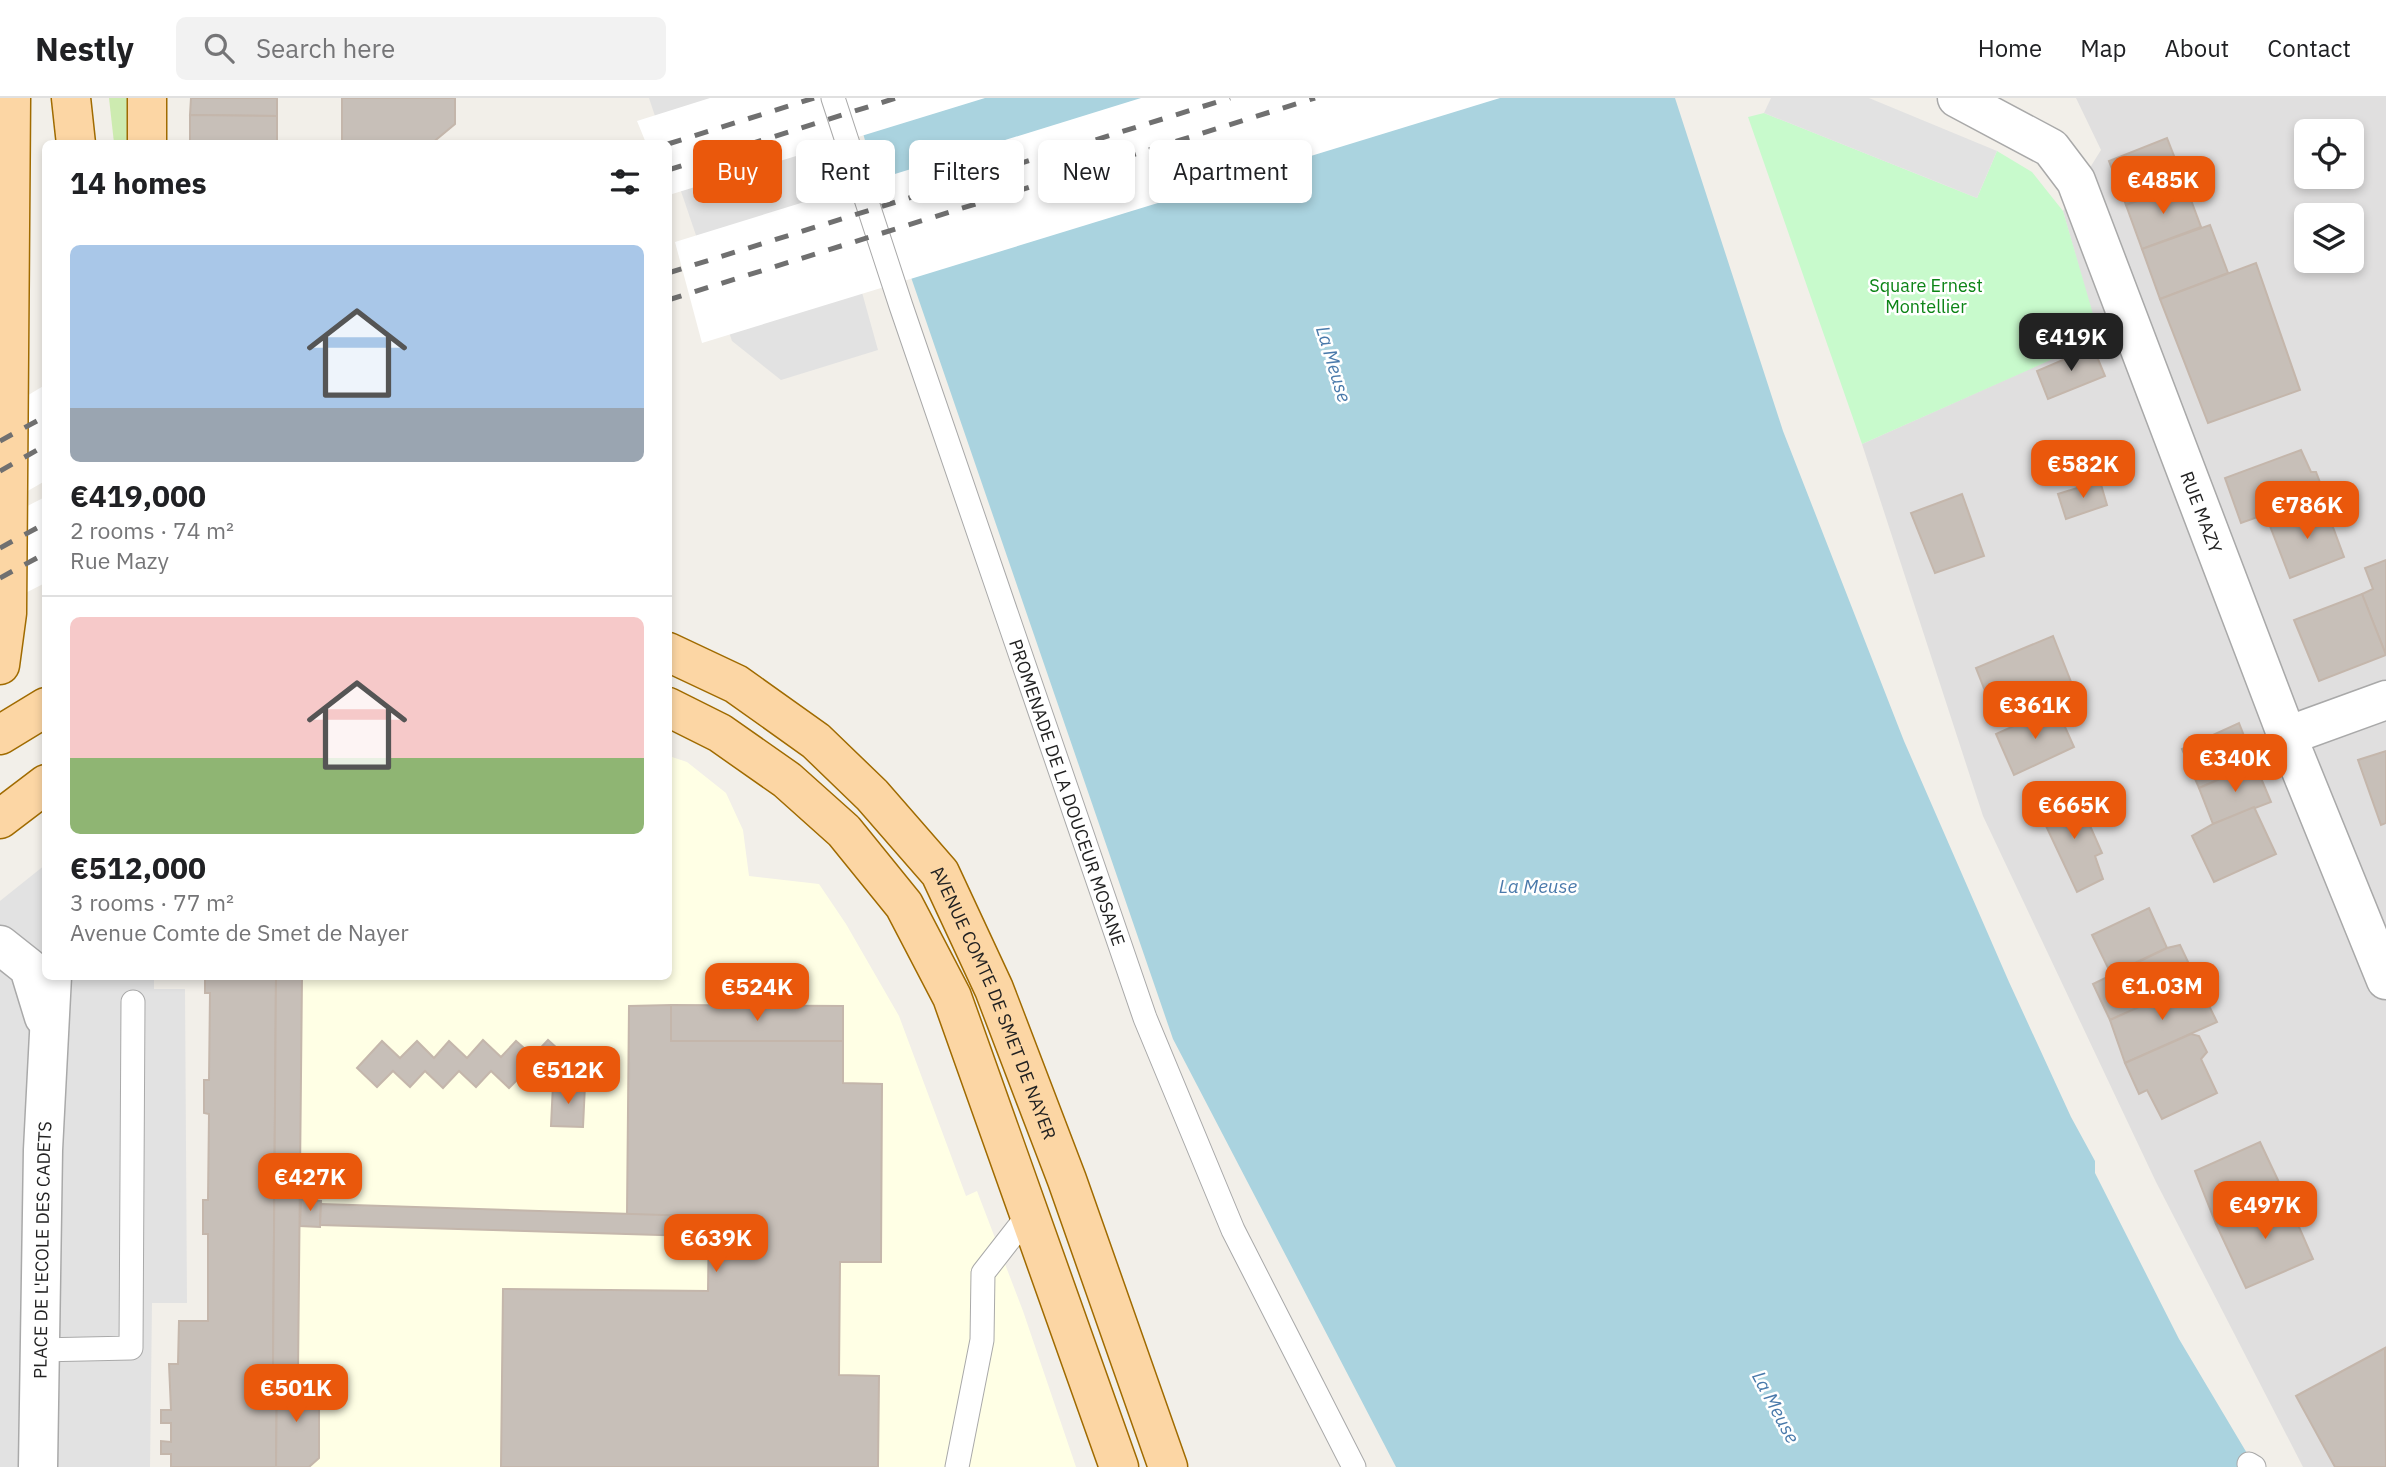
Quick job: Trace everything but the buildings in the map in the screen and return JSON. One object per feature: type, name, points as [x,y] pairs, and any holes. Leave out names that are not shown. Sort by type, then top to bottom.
[{"type":"main road","points":[[0,665],[7,613],[4,318],[11,98]]},
{"type":"main road","points":[[71,98],[76,140]]},
{"type":"main road","points":[[147,140],[148,98]]},
{"type":"main road","name":"AVENUE COMTE DE SMET DE NAYER","points":[[672,654],[736,684],[816,741],[872,795],[940,873],[994,989],[1067,1180],[1168,1467]]},
{"type":"main road","points":[[0,735],[42,709]]},
{"type":"main road","name":"AVENUE COMTE DE SMET DE NAYER","points":[[672,709],[720,733],[787,780],[844,831],[904,905],[952,997],[1119,1467]]},
{"type":"main road","points":[[0,819],[42,787]]},
{"type":"main road","points":[[1147,1406],[1193,1467]]},
{"type":"street","name":"RUE MAZY","points":[[1956,98],[2051,148],[2076,181],[2287,736],[2386,980]]},
{"type":"street","points":[[2287,736],[2386,700]]},
{"type":"street","name":"PLACE DE L'ECOLE DES CADETS","points":[[0,945],[29,968],[49,1032]]},
{"type":"street","name":"PLACE DE L'ECOLE DES CADETS","points":[[38,1467],[43,1150],[52,980]]},
{"type":"street","name":"PLACE DE L'ECOLE DES CADETS","points":[[49,1032],[75,980]]},
{"type":"lane","name":"PROMENADE DE LA DOUCEUR MOSANE","points":[[833,98],[901,306],[1145,1018],[1234,1230],[1354,1467]]},
{"type":"lane","points":[[39,1350],[131,1348],[133,1002]]},
{"type":"lane","points":[[957,1467],[982,1340],[983,1273],[1029,1214]]},
{"type":"shaded area","points":[[649,98],[808,98],[820,140],[796,140],[796,203],[837,203],[878,350],[781,380],[732,341],[672,165],[672,140],[663,140]]},
{"type":"shaded area","points":[[1771,98],[1869,98],[1997,151],[1977,198],[1764,113]]},
{"type":"shaded area","points":[[2076,98],[2386,98],[2386,1467],[2303,1467],[2156,1182],[1983,816],[1862,444],[2099,338],[2063,211],[2101,150]]},
{"type":"shaded area","points":[[672,757],[687,762],[726,793],[743,830],[749,876],[819,884],[846,924],[899,1016],[966,1196],[977,1191],[1023,1311],[1076,1467],[171,1467],[170,1455],[161,1454],[161,1441],[171,1441],[171,1424],[161,1423],[161,1410],[171,1410],[169,1364],[178,1364],[179,1321],[208,1320],[208,1235],[203,1234],[203,1200],[208,1200],[209,1114],[204,1113],[204,1080],[209,1080],[210,994],[205,993],[205,980],[672,980]]},
{"type":"shaded area","points":[[42,867],[42,980],[154,980],[154,989],[185,989],[187,1303],[152,1303],[150,1467],[0,1467],[0,901]]},
{"type":"green space","points":[[109,98],[134,98],[134,140],[114,140]]},
{"type":"green space","name":"Square Ernest Montellier","points":[[1764,113],[1977,198],[1997,151],[2032,172],[2063,211],[2100,338],[1862,444],[1748,117]]},
{"type":"water","name":"La Meuse","points":[[853,98],[1675,98],[1783,431],[1904,741],[2009,982],[2071,1117],[2095,1161],[2095,1173],[2179,1339],[2251,1460],[2247,1467],[1396,1467],[1173,1039],[885,203],[895,203],[895,140],[865,140]]},
{"type":"pier","points":[[710,98],[985,98],[848,140],[796,140],[796,156],[782,160],[782,140],[693,140],[693,188],[672,194],[672,140],[645,140],[637,121]]},
{"type":"pier","points":[[1141,98],[1500,98],[1312,156],[1312,140],[1149,140],[1149,203],[1158,203],[702,343],[675,242],[801,203],[895,203],[895,174],[909,170],[909,203],[1024,203],[1024,140],[1005,140]]},
{"type":"pier","points":[[42,387],[42,483],[0,507],[0,412]]},
{"type":"pier","points":[[42,499],[42,585],[0,606],[0,520]]},
{"type":"railway","points":[[672,143],[814,98]]},
{"type":"railway","points":[[672,169],[896,98]]},
{"type":"railway","points":[[672,272],[1230,98]]},
{"type":"railway","points":[[672,299],[1315,98]]},
{"type":"railway","points":[[0,441],[42,418]]},
{"type":"railway","points":[[0,471],[42,447]]},
{"type":"railway","points":[[0,548],[42,525]]},
{"type":"railway","points":[[0,578],[42,555]]}]
